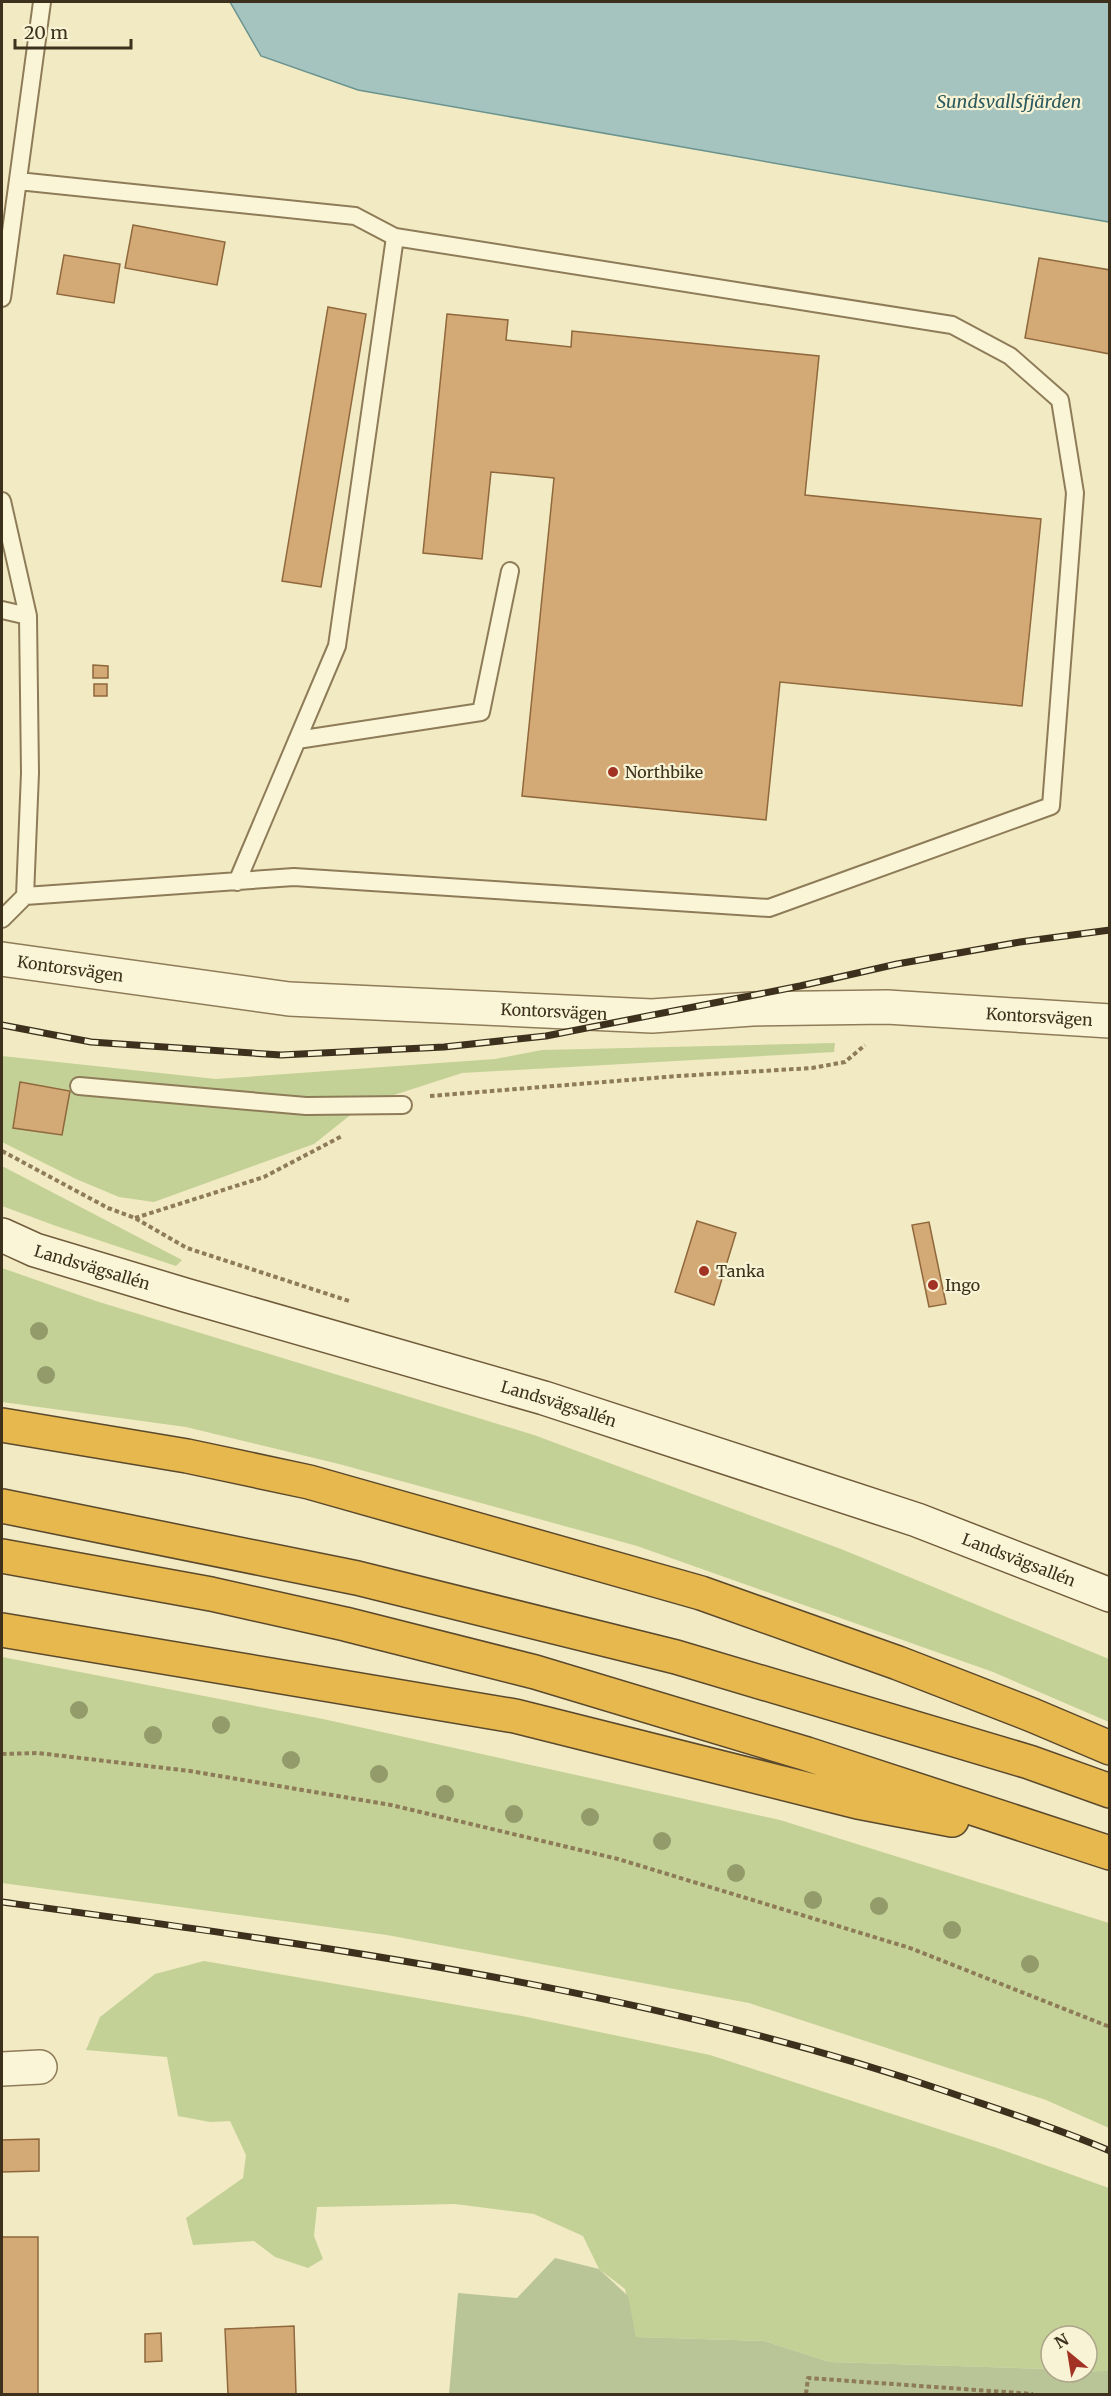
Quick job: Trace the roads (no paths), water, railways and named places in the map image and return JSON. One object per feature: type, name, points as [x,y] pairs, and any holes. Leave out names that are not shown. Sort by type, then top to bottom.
[{"type":"highway","points":[[2,1425],[187,1456],[309,1482],[701,1593],[898,1663],[1110,1748]]},
{"type":"highway","points":[[2,1506],[357,1578],[676,1657],[1029,1762],[1110,1791]]},
{"type":"highway","points":[[2,1556],[211,1594],[345,1624],[535,1672],[807,1754],[1100,1850]]},
{"type":"highway","points":[[2,1630],[515,1716],[858,1802],[1100,1850]]},
{"type":"main road","name":"Kontorsvägen","points":[[2,959],[289,999],[652,1016],[752,1009],[887,1007],[1110,1021]]},
{"type":"main road","name":"Landsvägsallén","points":[[2,1235],[57,1256],[566,1406],[917,1520],[1110,1595]]},
{"type":"main road","points":[[2,2069],[40,2067]]},
{"type":"lane","points":[[2,298],[42,2]]},
{"type":"lane","points":[[2,919],[25,896],[294,878],[769,908],[1051,806],[1075,493],[1060,400],[1011,356],[952,325],[395,237],[355,216],[18,181]]},
{"type":"lane","points":[[237,882],[337,645],[395,237]]},
{"type":"lane","points":[[2,501],[28,616],[30,773],[25,896]]},
{"type":"lane","points":[[297,740],[481,712],[510,571]]},
{"type":"lane","points":[[2,610],[28,616]]},
{"type":"lane","points":[[79,1086],[306,1106],[403,1105]]},
{"type":"water","name":"Sundsvallsfjärden","points":[[230,2],[1109,2],[1109,222],[358,90],[261,56]]},
{"type":"railway","points":[[2,1025],[91,1042],[281,1055],[444,1047],[546,1036],[800,986],[897,964],[1020,942],[1110,930]]},
{"type":"railway","points":[[2,1902],[360,1954],[480,1974],[599,1998],[717,2025],[834,2056],[948,2092],[1110,2151]]},
{"type":"place","name":"Northbike","points":[[613,772]]},
{"type":"place","name":"Tanka","points":[[704,1271]]},
{"type":"place","name":"Ingo","points":[[933,1285]]}]
